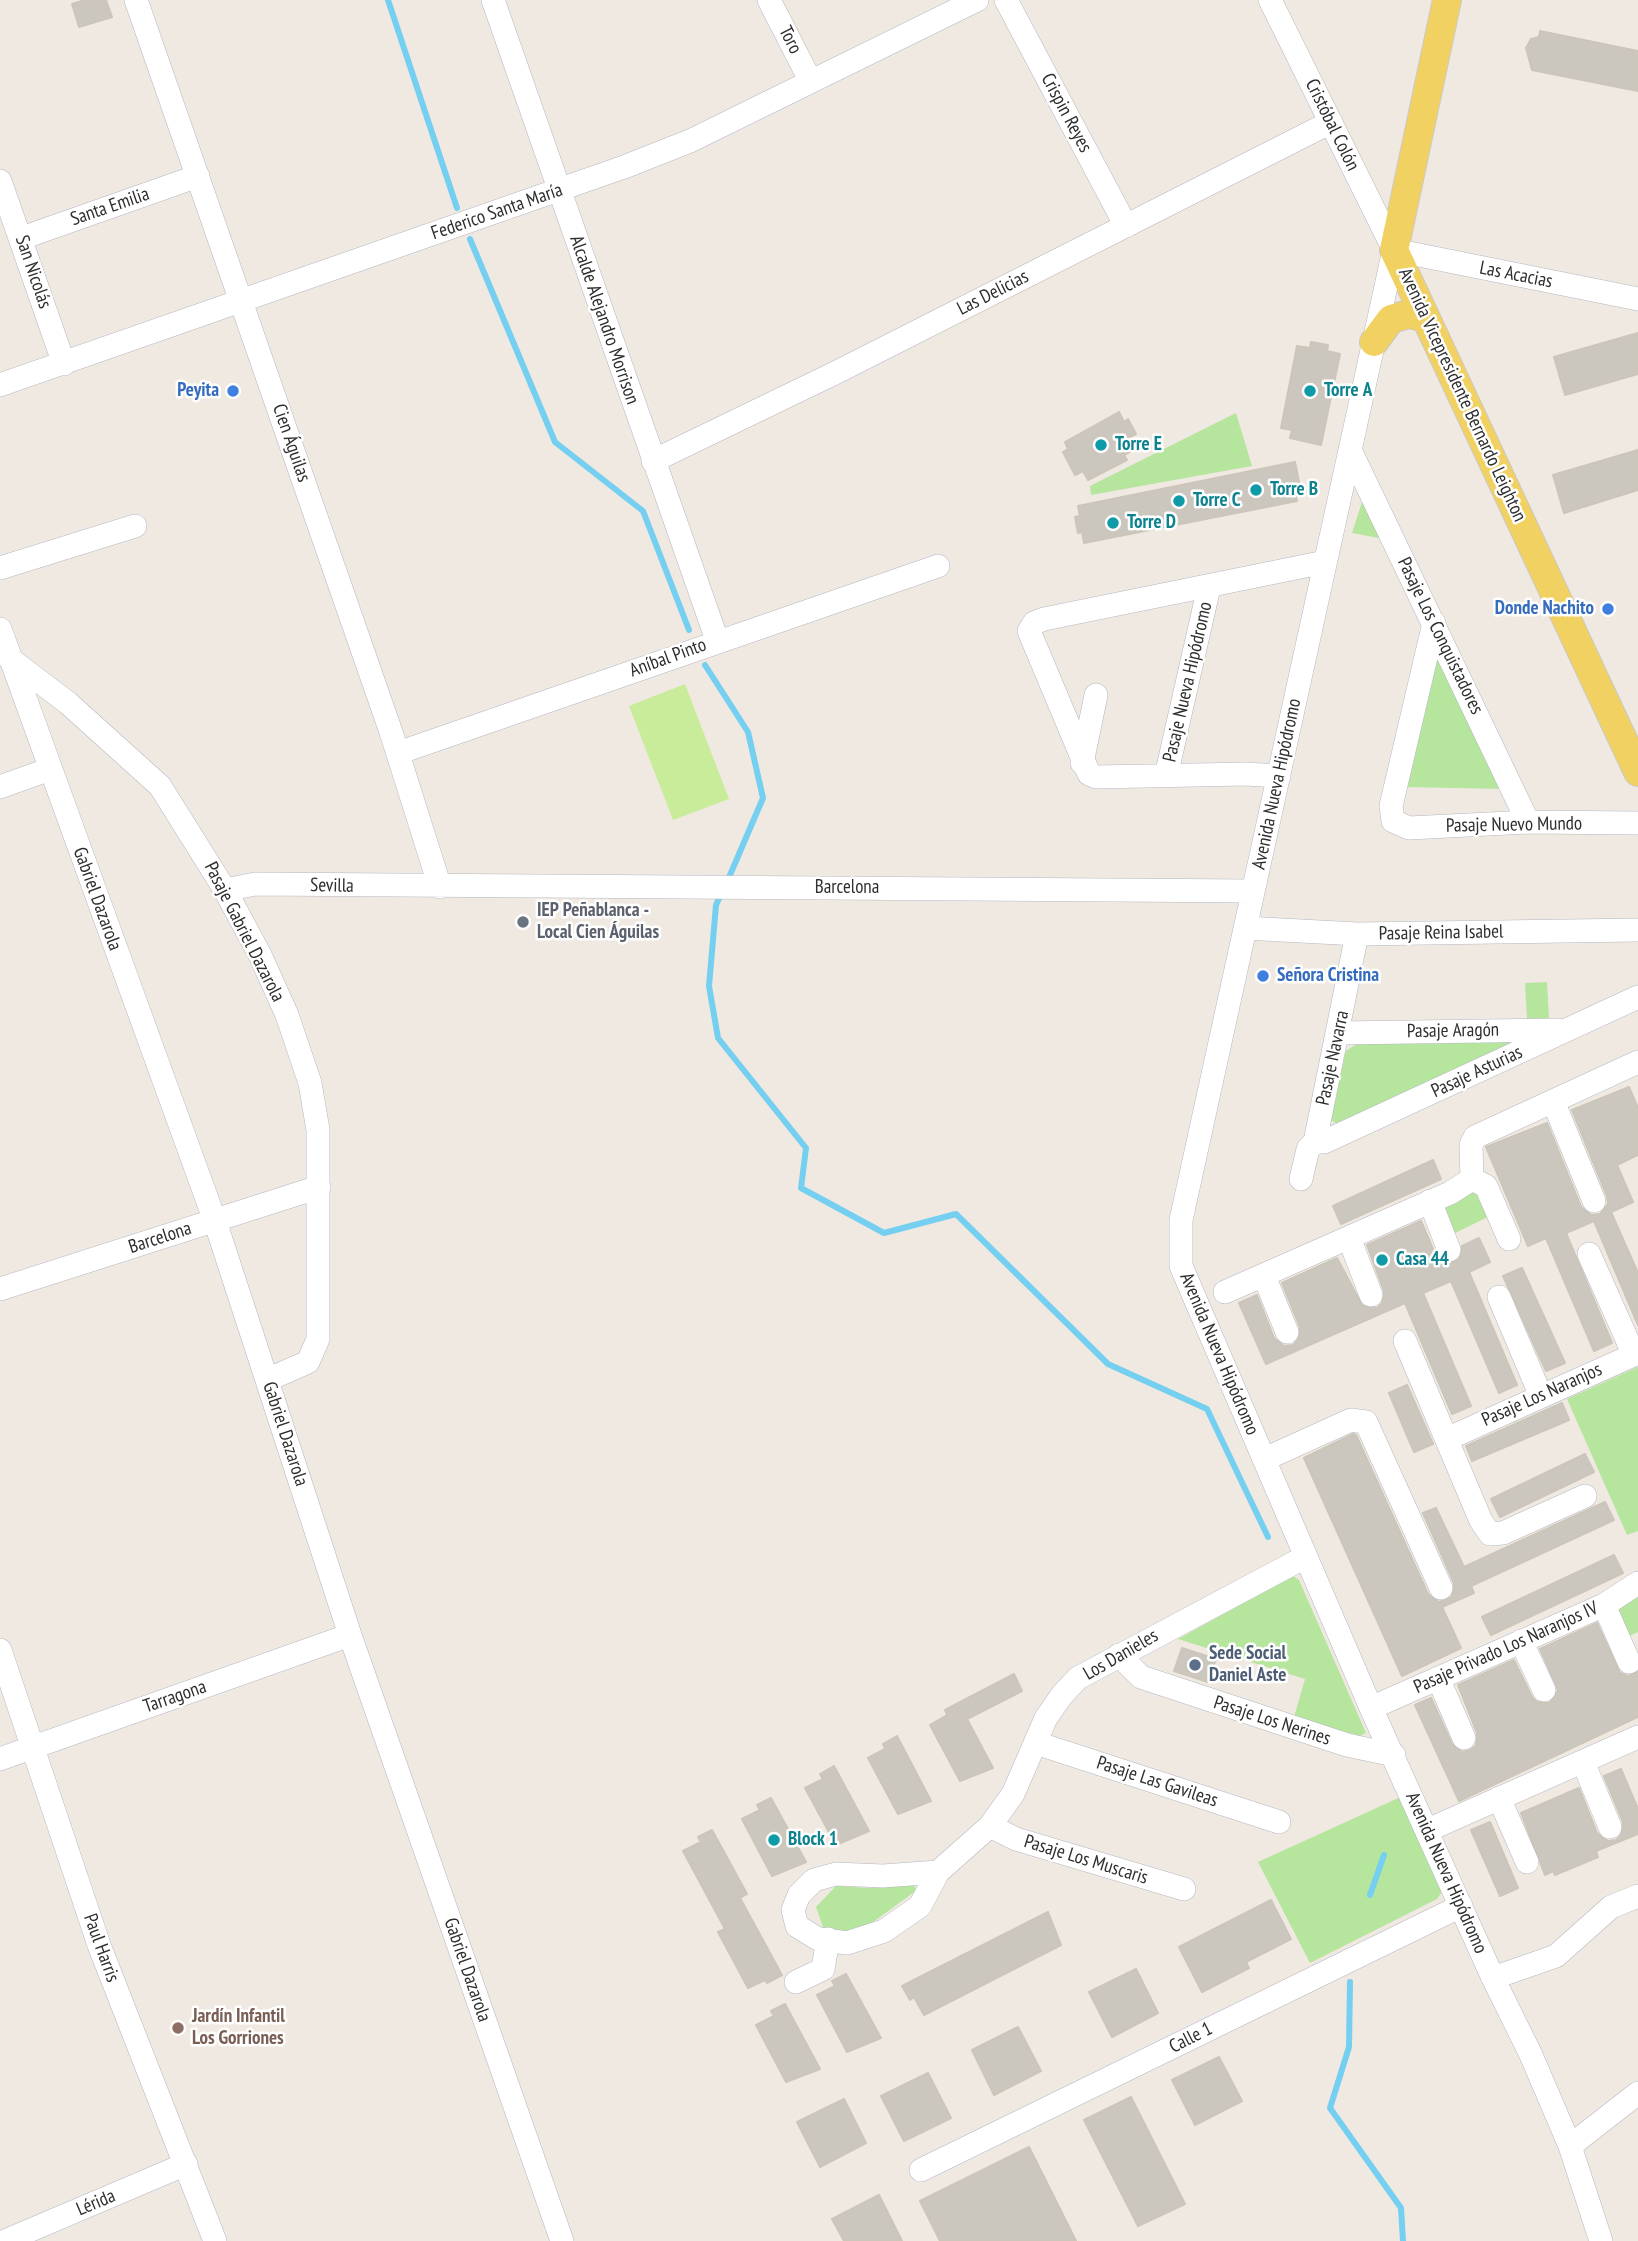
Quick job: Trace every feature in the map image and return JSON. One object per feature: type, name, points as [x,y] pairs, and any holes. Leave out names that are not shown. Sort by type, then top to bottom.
[{"type":"main road","name":"Avenida Vicepresidente Bernardo Leighton","points":[[1447,0],[1394,250],[1638,772]]},
{"type":"main road","points":[[1374,342],[1391,319],[1409,314],[1426,318]]},
{"type":"street","name":"Cien Águilas","points":[[136,0],[398,753],[440,887]]},
{"type":"street","name":"Alcalde Alejandro Morrison","points":[[493,0],[717,640]]},
{"type":"street","name":"Toro","points":[[769,0],[810,80]]},
{"type":"street","name":"Federico Santa María","points":[[0,385],[559,192],[690,141],[977,0]]},
{"type":"street","name":"Crispin Reyes","points":[[1006,0],[1126,226]]},
{"type":"street","name":"Cristóbal Colón","points":[[1270,0],[1394,250]]},
{"type":"street","name":"Las Delicias","points":[[653,461],[835,373],[1331,122]]},
{"type":"street","name":"Santa Emilia","points":[[22,238],[198,176]]},
{"type":"street","name":"San Nicolás","points":[[0,181],[64,364]]},
{"type":"street","name":"Las Acacias","points":[[1394,250],[1638,299]]},
{"type":"street","name":"Avenida Nueva Hipódromo","points":[[1394,250],[1181,1220],[1181,1266],[1371,1708],[1493,1978],[1531,2055],[1570,2147],[1601,2241]]},
{"type":"street","name":"Pasaje Los Conquistadores","points":[[1350,450],[1528,822]]},
{"type":"street","points":[[0,568],[135,526]]},
{"type":"street","name":"Pasaje Nueva Hipódromo","points":[[1279,776],[1246,774],[1096,777],[1089,774],[1030,638],[1030,627],[1044,619],[1325,562]]},
{"type":"street","name":"Aníbal Pinto","points":[[398,753],[717,640],[938,566]]},
{"type":"street","name":"Pasaje Nueva Hipódromo","points":[[1166,776],[1209,587]]},
{"type":"street","name":"Pasaje Nuevo Mundo","points":[[1434,623],[1391,806],[1393,821],[1409,828],[1528,822],[1638,823]]},
{"type":"street","name":"Gabriel Dazarola","points":[[0,629],[215,1220],[350,1635],[562,2241]]},
{"type":"street","name":"Pasaje Gabriel Dazarola","points":[[10,659],[68,703],[160,786],[225,890],[260,955],[286,1015],[310,1083],[318,1130],[318,1339],[308,1362],[267,1380]]},
{"type":"street","points":[[1082,763],[1096,695]]},
{"type":"street","points":[[0,787],[50,769]]},
{"type":"street","name":"Sevilla","points":[[225,890],[254,884],[440,887]]},
{"type":"street","name":"Barcelona","points":[[440,887],[697,886],[1253,891]]},
{"type":"street","name":"Pasaje Reina Isabel","points":[[1245,928],[1357,934],[1638,930]]},
{"type":"street","name":"Pasaje Navarra","points":[[1301,1180],[1308,1149],[1315,1142],[1357,934]]},
{"type":"street","name":"Pasaje Asturias","points":[[1315,1142],[1324,1142],[1638,998]]},
{"type":"street","name":"Pasaje Aragón","points":[[1339,1032],[1568,1030]]},
{"type":"street","points":[[1472,1179],[1471,1145],[1475,1137],[1637,1065]]},
{"type":"street","points":[[1553,1101],[1594,1201]]},
{"type":"street","points":[[1225,1292],[1430,1201],[1472,1179]]},
{"type":"street","points":[[1472,1179],[1486,1186],[1509,1239]]},
{"type":"street","name":"Barcelona","points":[[0,1289],[319,1186]]},
{"type":"street","points":[[1430,1201],[1450,1250]]},
{"type":"street","points":[[1349,1238],[1371,1295]]},
{"type":"street","points":[[1589,1254],[1636,1354]]},
{"type":"street","points":[[1264,1276],[1287,1332]]},
{"type":"street","points":[[1499,1297],[1540,1394]]},
{"type":"street","points":[[1405,1342],[1481,1521],[1490,1534],[1503,1533],[1585,1496]]},
{"type":"street","name":"Pasaje Los Naranjos","points":[[1447,1439],[1540,1394],[1636,1354]]},
{"type":"street","points":[[1265,1459],[1351,1419],[1366,1422],[1441,1588]]},
{"type":"street","name":"Los Danieles","points":[[938,1872],[990,1826],[1013,1794],[1036,1742],[1062,1695],[1078,1678],[1305,1557]]},
{"type":"street","name":"Pasaje Privado Los Naranjos IV","points":[[1371,1708],[1604,1605],[1638,1583]]},
{"type":"street","points":[[1604,1605],[1629,1662]]},
{"type":"street","name":"Tarragona","points":[[0,1759],[350,1635]]},
{"type":"street","points":[[1521,1641],[1544,1690]]},
{"type":"street","name":"Paul Harris","points":[[0,1650],[99,1945],[215,2241]]},
{"type":"street","name":"Pasaje Los Nerines","points":[[1119,1655],[1141,1677],[1347,1745],[1394,1755]]},
{"type":"street","points":[[1438,1678],[1464,1738]]},
{"type":"street","points":[[1428,1830],[1638,1737]]},
{"type":"street","name":"Pasaje Las Gavileas","points":[[1036,1742],[1279,1822]]},
{"type":"street","points":[[1583,1762],[1610,1827]]},
{"type":"street","points":[[1499,1798],[1527,1862]]},
{"type":"street","name":"Pasaje Los Muscaris","points":[[990,1826],[1016,1839],[1184,1889]]},
{"type":"street","points":[[938,1872],[920,1906],[884,1931],[847,1943],[818,1939],[797,1926],[793,1910],[799,1895],[814,1881],[836,1874],[883,1876],[938,1872]]},
{"type":"street","points":[[1493,1978],[1556,1956],[1611,1907],[1638,1896]]},
{"type":"street","name":"Calle 1","points":[[921,2171],[1461,1906]]},
{"type":"street","points":[[796,1982],[823,1969],[828,1939]]},
{"type":"street","points":[[1570,2147],[1638,2093]]},
{"type":"street","name":"Lérida","points":[[5,2241],[186,2164]]},
{"type":"green space","points":[[1236,413],[1252,466],[1091,495],[1090,486]]},
{"type":"green space","points":[[1365,493],[1384,539],[1352,533]]},
{"type":"green space","points":[[1436,652],[1505,789],[1404,787]]},
{"type":"green space","points":[[685,684],[729,799],[673,820],[629,706]]},
{"type":"green space","points":[[1547,982],[1549,1019],[1527,1019],[1525,983]]},
{"type":"green space","points":[[1526,1037],[1339,1125],[1331,1120],[1346,1051],[1361,1041]]},
{"type":"green space","points":[[1479,1189],[1490,1216],[1451,1235],[1439,1207]]},
{"type":"green space","points":[[1638,1367],[1638,1531],[1627,1535],[1567,1399]]},
{"type":"green space","points":[[1293,1576],[1299,1580],[1366,1733],[1360,1736],[1294,1717],[1305,1679],[1178,1639]]},
{"type":"green space","points":[[1638,1594],[1638,1632],[1625,1638],[1614,1607]]},
{"type":"green space","points":[[1405,1795],[1442,1892],[1437,1899],[1310,1963],[1258,1862]]},
{"type":"green space","points":[[910,1881],[917,1890],[869,1925],[842,1933],[823,1927],[816,1907],[836,1886],[870,1888]]},
{"type":"building","points":[[85,0],[106,0],[112,17],[79,27],[72,4]]},
{"type":"building","points":[[1540,31],[1638,51],[1638,91],[1532,70],[1526,48],[1531,39],[1539,37]]},
{"type":"building","points":[[1638,333],[1638,374],[1565,395],[1554,357]]},
{"type":"building","name":"Torre A","points":[[1311,342],[1328,345],[1327,351],[1340,354],[1321,445],[1290,438],[1292,430],[1281,428],[1297,346],[1310,348]]},
{"type":"building","name":"Torre E","points":[[1119,412],[1124,422],[1128,419],[1136,434],[1131,437],[1137,448],[1124,455],[1127,460],[1088,480],[1083,471],[1075,475],[1063,452],[1068,449],[1065,442]]},
{"type":"building","points":[[1638,450],[1638,490],[1564,513],[1553,475]]},
{"type":"building","points":[[1295,462],[1301,492],[1295,493],[1297,501],[1084,543],[1082,532],[1078,533],[1075,517],[1080,516],[1078,506]]},
{"type":"building","points":[[1629,1087],[1638,1108],[1638,1155],[1617,1165],[1633,1202],[1611,1212],[1638,1273],[1638,1325],[1594,1221],[1566,1233],[1612,1343],[1594,1351],[1546,1238],[1528,1246],[1486,1147],[1547,1123],[1581,1207],[1591,1215],[1600,1214],[1608,1204],[1607,1196],[1572,1110]]},
{"type":"building","points":[[1433,1160],[1441,1179],[1341,1224],[1333,1206]]},
{"type":"building","points":[[1421,1221],[1436,1256],[1446,1264],[1459,1259],[1462,1246],[1479,1238],[1490,1262],[1469,1272],[1517,1385],[1499,1393],[1451,1281],[1423,1293],[1471,1406],[1452,1414],[1405,1303],[1266,1364],[1239,1303],[1257,1295],[1274,1338],[1284,1346],[1293,1345],[1298,1340],[1300,1327],[1282,1283],[1337,1258],[1362,1305],[1377,1308],[1382,1303],[1384,1291],[1367,1245]]},
{"type":"building","points":[[1522,1268],[1565,1363],[1546,1371],[1503,1276]]},
{"type":"building","points":[[1407,1385],[1433,1444],[1414,1452],[1389,1393]]},
{"type":"building","points":[[1562,1403],[1569,1420],[1472,1461],[1466,1446]]},
{"type":"building","points":[[1353,1434],[1356,1435],[1428,1594],[1439,1602],[1452,1597],[1454,1583],[1423,1513],[1436,1508],[1464,1567],[1605,1502],[1614,1520],[1471,1586],[1474,1593],[1442,1607],[1461,1648],[1402,1676],[1304,1458]]},
{"type":"building","points":[[1585,1454],[1594,1472],[1500,1517],[1491,1499]]},
{"type":"building","points":[[1614,1555],[1623,1573],[1491,1635],[1482,1617]]},
{"type":"building","points":[[1597,1623],[1620,1673],[1628,1676],[1638,1672],[1638,1717],[1459,1801],[1415,1705],[1431,1698],[1452,1744],[1462,1752],[1470,1750],[1476,1746],[1477,1733],[1458,1685],[1514,1660],[1532,1697],[1537,1702],[1549,1703],[1558,1690],[1540,1649]]},
{"type":"building","name":"Sede Social Daniel Aste","points":[[1182,1648],[1216,1659],[1208,1682],[1174,1671]]},
{"type":"building","points":[[1014,1674],[1022,1691],[967,1719],[993,1768],[960,1781],[930,1725],[947,1715],[945,1710]]},
{"type":"building","points":[[897,1736],[931,1801],[898,1814],[868,1758],[885,1749],[883,1744]]},
{"type":"building","points":[[834,1766],[869,1831],[836,1845],[805,1788],[823,1779],[820,1774]]},
{"type":"building","points":[[1621,1769],[1638,1809],[1638,1834],[1596,1851],[1598,1857],[1555,1875],[1553,1871],[1545,1875],[1521,1813],[1579,1788],[1597,1833],[1608,1841],[1616,1840],[1621,1835],[1623,1822],[1604,1776]]},
{"type":"building","name":"Block 1","points":[[771,1798],[806,1862],[772,1876],[742,1819],[760,1810],[757,1805]]},
{"type":"building","points":[[1490,1822],[1518,1888],[1500,1896],[1471,1830]]},
{"type":"building","points":[[712,1830],[747,1894],[740,1898],[782,1975],[767,1983],[765,1980],[748,1988],[718,1932],[725,1929],[683,1851],[701,1842],[698,1837]]},
{"type":"building","points":[[1271,1900],[1291,1939],[1246,1962],[1249,1968],[1202,1992],[1179,1947]]},
{"type":"building","points":[[1048,1912],[1061,1945],[924,2015],[914,1997],[910,2000],[902,1986]]},
{"type":"building","points":[[1136,1969],[1158,2013],[1112,2037],[1089,1992]]},
{"type":"building","points":[[846,1974],[881,2038],[847,2052],[817,1995],[835,1986],[832,1981]]},
{"type":"building","points":[[785,2004],[820,2069],[786,2082],[756,2025],[774,2016],[771,2011]]},
{"type":"building","points":[[1018,2027],[1041,2071],[994,2095],[972,2050]]},
{"type":"building","points":[[1219,2057],[1242,2101],[1195,2125],[1172,2080]]},
{"type":"building","points":[[928,2073],[951,2118],[904,2141],[881,2096]]},
{"type":"building","points":[[1131,2097],[1185,2204],[1138,2226],[1084,2120]]},
{"type":"building","points":[[844,2099],[866,2143],[820,2167],[797,2122]]},
{"type":"building","points":[[1029,2147],[1076,2241],[940,2241],[920,2201]]},
{"type":"building","points":[[879,2195],[902,2241],[844,2241],[832,2219]]},
{"type":"waterway","points":[[388,0],[457,208]]},
{"type":"waterway","points":[[470,239],[555,442],[643,511],[689,630]]},
{"type":"waterway","points":[[705,665],[748,732],[763,798],[727,882]]},
{"type":"waterway","points":[[722,892],[716,905],[709,986],[718,1038],[806,1148],[801,1188],[884,1233],[956,1214],[1108,1364],[1207,1409],[1268,1537]]},
{"type":"waterway","points":[[1370,1895],[1384,1855]]},
{"type":"waterway","points":[[1350,1982],[1349,2047],[1330,2108],[1401,2208],[1403,2241]]},
{"type":"place","name":"Peyita","points":[[233,391]]},
{"type":"place","name":"Torre A","points":[[1310,391]]},
{"type":"place","name":"Torre E","points":[[1101,445]]},
{"type":"place","name":"Torre B","points":[[1256,490]]},
{"type":"place","name":"Torre C","points":[[1179,501]]},
{"type":"place","name":"Torre D","points":[[1113,523]]},
{"type":"place","name":"Donde Nachito","points":[[1608,609]]},
{"type":"place","name":"IEP Peñablanca - Local Cien Águilas","points":[[523,922]]},
{"type":"place","name":"Señora Cristina","points":[[1263,976]]},
{"type":"place","name":"Casa 44","points":[[1382,1260]]},
{"type":"place","name":"Sede Social Daniel Aste","points":[[1195,1665]]},
{"type":"place","name":"Block 1","points":[[774,1840]]},
{"type":"place","name":"Jardín Infantil Los Gorriones","points":[[178,2028]]}]
